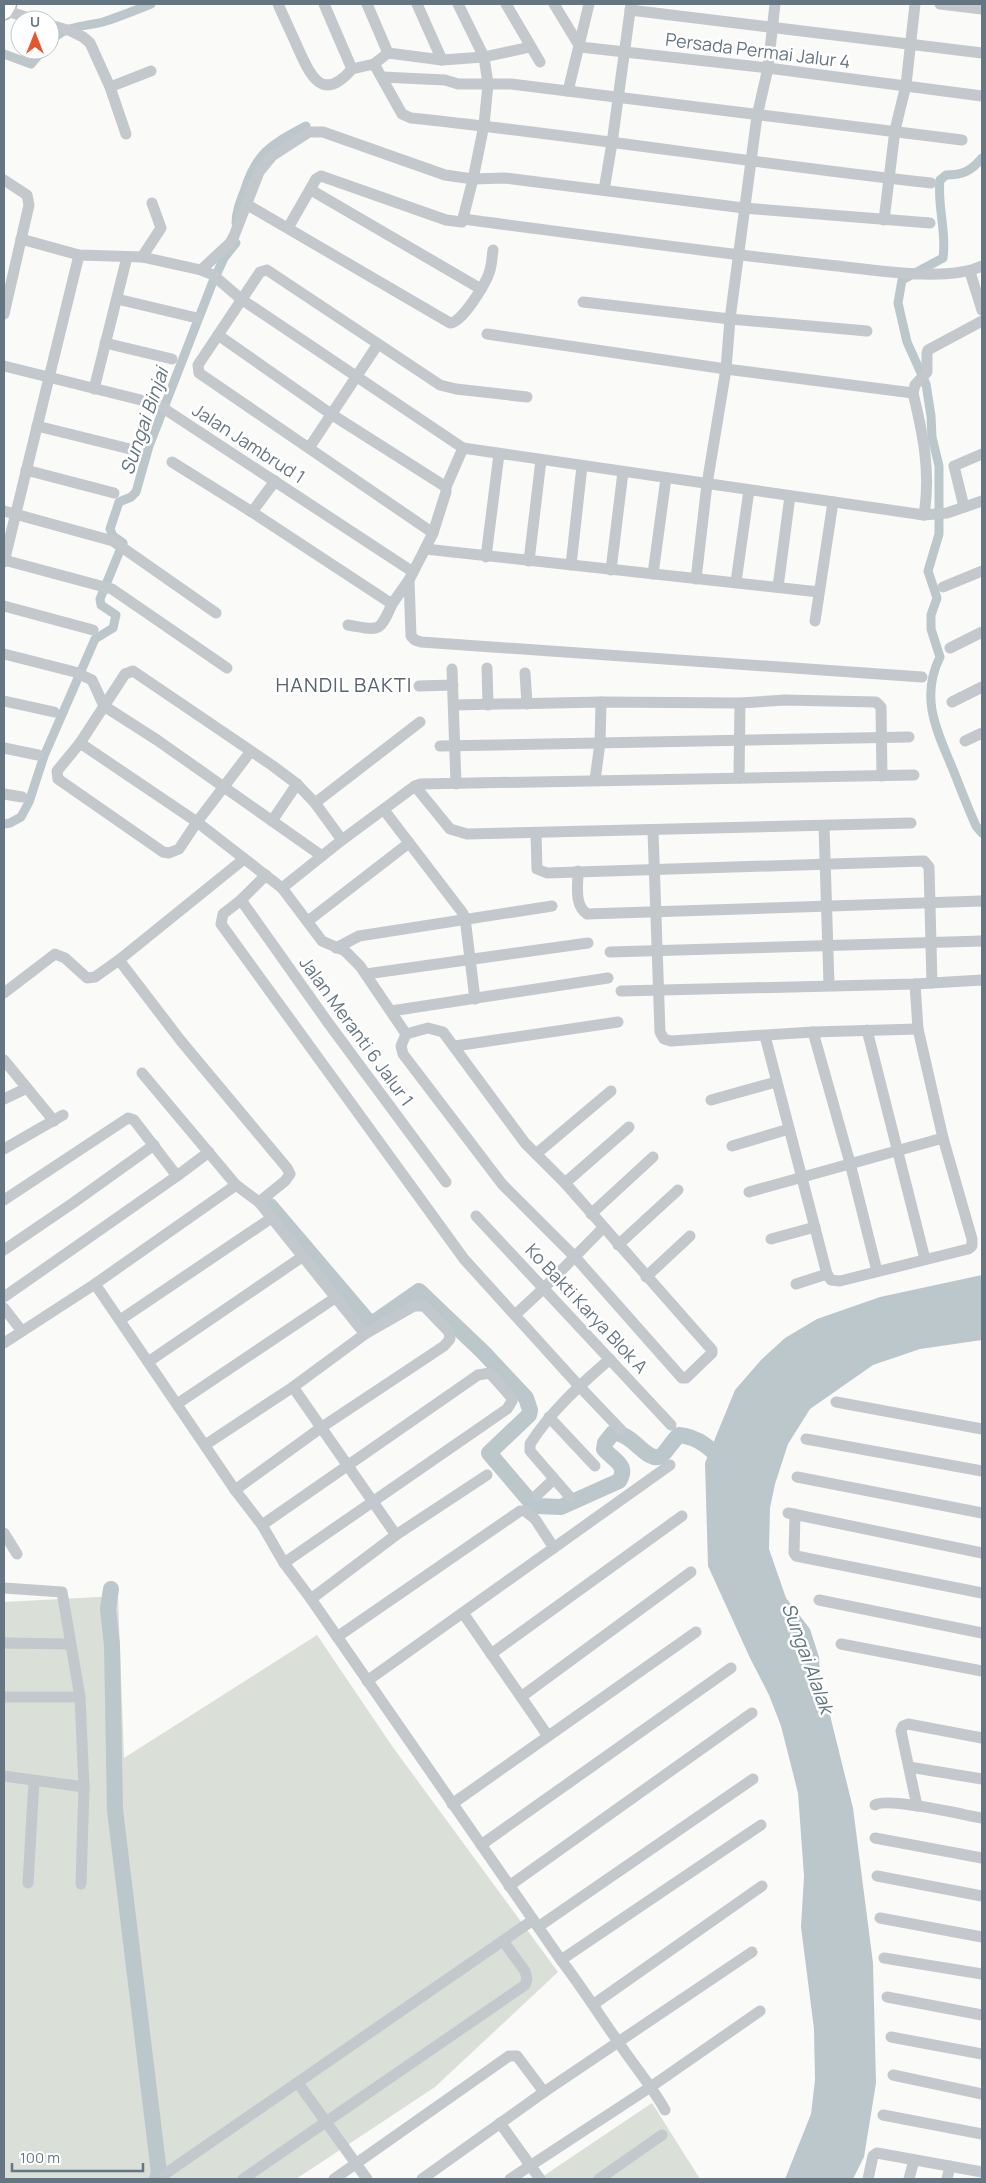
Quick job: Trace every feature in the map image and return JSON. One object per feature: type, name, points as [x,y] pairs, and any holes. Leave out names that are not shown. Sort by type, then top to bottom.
[{"type":"highway","points":[[4,11],[8,4]]},
{"type":"street","points":[[278,4],[310,76],[323,83],[332,84],[342,80],[352,69],[374,64],[388,53],[442,60],[484,57],[530,47]]},
{"type":"street","points":[[324,4],[352,69]]},
{"type":"street","points":[[367,4],[388,53]]},
{"type":"street","points":[[417,4],[442,60]]},
{"type":"street","points":[[458,4],[484,57],[488,84],[484,125],[463,219]]},
{"type":"street","points":[[506,4],[540,62]]},
{"type":"street","points":[[554,4],[580,47]]},
{"type":"street","points":[[568,91],[589,4]]},
{"type":"street","points":[[696,579],[707,484],[726,369],[730,319],[744,208],[757,116],[768,68],[775,4]]},
{"type":"street","points":[[884,220],[895,130],[906,85],[909,43],[915,4]]},
{"type":"street","points":[[940,4],[982,9]]},
{"type":"street","points":[[604,190],[630,7],[982,53]]},
{"type":"street","points":[[60,28],[71,31],[90,42],[110,87],[126,134]]},
{"type":"street","name":"Persada Permai Jalur 4","points":[[580,47],[768,68],[982,96]]},
{"type":"street","points":[[374,64],[399,110],[407,117],[484,125],[612,144],[931,183]]},
{"type":"street","points":[[110,87],[151,71]]},
{"type":"street","points":[[382,77],[445,80],[458,84],[511,84],[757,116],[895,130],[962,140]]},
{"type":"street","points":[[201,270],[230,243],[240,224],[259,172],[272,156],[314,131],[323,132],[445,175],[473,179],[505,178],[744,208],[930,223]]},
{"type":"street","points":[[288,228],[316,179],[326,176],[446,220],[459,222],[463,219],[738,256],[907,273],[970,272],[982,266]]},
{"type":"street","points":[[4,180],[22,192],[29,201],[4,314]]},
{"type":"street","points":[[311,190],[480,289]]},
{"type":"street","points":[[142,258],[162,228],[152,203]]},
{"type":"street","points":[[246,204],[450,323],[459,320],[480,289],[490,268],[493,250]]},
{"type":"street","points":[[21,239],[79,256],[142,258],[201,270],[216,278],[241,299],[356,378],[463,448],[927,514],[947,514],[982,501]]},
{"type":"street","points":[[79,256],[26,470],[9,513],[4,561],[107,587],[227,668]]},
{"type":"street","points":[[94,389],[127,257]]},
{"type":"street","points":[[433,533],[199,373],[198,364],[241,299],[260,272],[266,270],[440,385],[456,390],[527,397]]},
{"type":"street","points":[[970,272],[982,310]]},
{"type":"street","points":[[117,299],[197,318]]},
{"type":"street","points":[[583,302],[867,332]]},
{"type":"street","points":[[927,514],[927,459],[913,393],[922,379],[928,350],[982,321]]},
{"type":"street","points":[[218,334],[331,414],[446,486]]},
{"type":"street","points":[[487,334],[726,369],[913,393]]},
{"type":"street","points":[[106,343],[172,359]]},
{"type":"street","points":[[309,448],[378,344]]},
{"type":"street","name":"Jalan Jambrud 1","points":[[4,366],[157,404],[275,481],[411,576]]},
{"type":"street","points":[[37,426],[130,449]]},
{"type":"street","points":[[348,625],[372,629],[382,626],[392,604],[411,576],[433,533],[444,500],[446,486],[463,448]]},
{"type":"street","points":[[486,557],[499,454]]},
{"type":"street","points":[[964,507],[954,466],[982,454]]},
{"type":"street","points":[[529,561],[541,460]]},
{"type":"street","points":[[172,462],[392,604]]},
{"type":"street","points":[[570,565],[582,466]]},
{"type":"street","points":[[26,470],[114,494]]},
{"type":"street","points":[[611,570],[623,472]]},
{"type":"street","points":[[653,574],[666,478]]},
{"type":"street","points":[[252,512],[275,481]]},
{"type":"street","points":[[736,582],[749,490]]},
{"type":"street","points":[[778,587],[790,496]]},
{"type":"street","points":[[815,621],[833,502]]},
{"type":"street","points":[[9,513],[113,541],[216,613]]},
{"type":"street","points":[[425,549],[819,592]]},
{"type":"street","points":[[943,587],[982,571]]},
{"type":"street","points":[[411,576],[411,636],[414,640],[421,642],[922,677]]},
{"type":"street","points":[[4,606],[93,630]]},
{"type":"street","points":[[950,648],[982,632]]},
{"type":"street","points":[[4,654],[75,672],[92,680],[104,706],[157,740],[222,788],[322,856]]},
{"type":"street","points":[[487,668],[488,705]]},
{"type":"street","points":[[452,669],[456,784]]},
{"type":"street","points":[[251,751],[179,849],[169,853],[163,852],[56,778],[57,771],[80,743],[126,674],[133,671],[251,751],[297,784],[315,803],[342,840]]},
{"type":"street","points":[[525,673],[527,704]]},
{"type":"street","points":[[419,686],[453,685]]},
{"type":"street","points":[[952,702],[982,687]]},
{"type":"street","points":[[454,705],[601,702],[740,703],[785,700],[876,702],[881,707],[882,776]]},
{"type":"street","points":[[4,701],[54,712]]},
{"type":"street","points":[[595,780],[600,743],[601,702]]},
{"type":"street","points":[[740,703],[740,778]]},
{"type":"street","points":[[315,803],[420,722]]},
{"type":"street","points":[[965,741],[982,733]]},
{"type":"street","points":[[440,746],[909,737]]},
{"type":"street","points":[[80,743],[197,822],[282,888],[322,940],[350,955],[366,974],[406,1034]]},
{"type":"street","points":[[4,748],[38,755]]},
{"type":"street","points":[[282,888],[342,840],[415,786],[595,780],[914,775]]},
{"type":"street","points":[[272,821],[297,784]]},
{"type":"street","points":[[415,786],[454,832],[467,834],[653,831],[912,823]]},
{"type":"street","points":[[4,794],[22,798]]},
{"type":"street","points":[[384,810],[465,918],[475,999]]},
{"type":"street","points":[[824,826],[829,986]]},
{"type":"street","points":[[653,831],[660,1032],[664,1039],[671,1041],[813,1032],[918,1029]]},
{"type":"street","points":[[536,833],[537,869],[548,873],[924,862],[929,866],[932,983]]},
{"type":"street","points":[[308,921],[409,843]]},
{"type":"street","points":[[4,993],[55,954],[65,958],[86,978],[95,978],[244,859]]},
{"type":"street","points":[[578,871],[578,902],[581,910],[587,914],[982,901]]},
{"type":"street","points":[[266,875],[241,900],[222,914],[220,920],[226,932],[464,1259],[621,1430]]},
{"type":"street","name":"Jalan Meranti 6 Jalur 1","points":[[241,900],[329,1024],[446,1182]]},
{"type":"street","points":[[336,948],[359,936],[465,918],[552,906]]},
{"type":"street","points":[[610,952],[982,942]]},
{"type":"street","points":[[366,974],[588,943]]},
{"type":"street","points":[[119,960],[181,1041],[287,1168],[290,1174],[289,1178],[259,1202]]},
{"type":"street","points":[[391,1011],[608,978]]},
{"type":"street","points":[[621,991],[915,984],[982,980]]},
{"type":"street","points":[[765,1036],[827,1274],[831,1280],[840,1281],[968,1249],[973,1244],[943,1138],[918,1029],[915,984]]},
{"type":"street","points":[[455,1046],[618,1022]]},
{"type":"street","points":[[428,1028],[440,1029],[455,1046],[525,1143],[564,1183],[712,1351],[685,1378],[682,1378],[575,1257],[502,1184],[404,1054],[401,1046],[406,1034],[428,1028]]},
{"type":"street","points":[[868,1030],[926,1259]]},
{"type":"street","points":[[813,1032],[850,1163],[877,1271]]},
{"type":"street","points":[[4,1060],[27,1088],[58,1118],[4,1149]]},
{"type":"street","points":[[142,1073],[236,1185],[259,1202],[365,1334]]},
{"type":"street","points":[[711,1100],[776,1082]]},
{"type":"street","points":[[4,1099],[27,1088]]},
{"type":"street","points":[[536,1154],[612,1091]]},
{"type":"street","points":[[4,1200],[128,1118],[134,1120],[178,1176]]},
{"type":"street","points":[[564,1183],[629,1127]]},
{"type":"street","points":[[732,1146],[789,1129]]},
{"type":"street","points":[[749,1192],[943,1138]]},
{"type":"street","points":[[4,1250],[154,1145]]},
{"type":"street","points":[[4,1297],[178,1176],[209,1152]]},
{"type":"street","points":[[591,1214],[653,1157]]},
{"type":"street","points":[[4,1343],[21,1330],[95,1284],[236,1185]]},
{"type":"street","points":[[618,1245],[678,1190]]},
{"type":"street","name":"Ko Bakti Karya Blok A","points":[[476,1216],[671,1425]]},
{"type":"street","points":[[120,1320],[270,1218]]},
{"type":"street","points":[[771,1239],[815,1227]]},
{"type":"street","points":[[514,1315],[544,1288],[603,1228]]},
{"type":"street","points":[[646,1277],[690,1236]]},
{"type":"street","points":[[148,1362],[302,1257]]},
{"type":"street","points":[[796,1284],[827,1274]]},
{"type":"street","points":[[95,1284],[235,1490],[262,1525],[284,1564],[311,1599],[509,1886],[594,2004],[619,2043],[652,2086],[664,2110]]},
{"type":"street","points":[[177,1404],[335,1298]]},
{"type":"street","points":[[205,1445],[293,1387],[365,1334],[414,1306],[424,1306],[449,1332],[450,1339],[444,1346],[322,1427],[235,1490]]},
{"type":"street","points":[[4,1308],[21,1330]]},
{"type":"street","points":[[570,1497],[529,1448],[549,1417],[579,1386],[610,1359]]},
{"type":"street","points":[[262,1525],[478,1375],[490,1373],[512,1398],[507,1409],[284,1564]]},
{"type":"street","points":[[293,1387],[396,1535]]},
{"type":"street","points":[[836,1402],[982,1429]]},
{"type":"street","points":[[549,1417],[595,1466]]},
{"type":"street","points":[[806,1439],[982,1471]]},
{"type":"street","points":[[367,1681],[670,1465]]},
{"type":"street","points":[[311,1599],[396,1535],[487,1475]]},
{"type":"street","points":[[797,1477],[982,1513]]},
{"type":"street","points":[[536,1496],[554,1479]]},
{"type":"street","points":[[337,1637],[520,1511],[525,1511],[535,1519],[554,1548]]},
{"type":"street","points":[[982,1552],[791,1514],[794,1553],[796,1556],[982,1593]]},
{"type":"street","points":[[491,1654],[682,1516]]},
{"type":"street","points":[[4,1533],[17,1554]]},
{"type":"street","points":[[521,1697],[691,1572]]},
{"type":"street","points":[[4,1588],[62,1592],[80,1697],[84,1787],[80,1884]]},
{"type":"street","points":[[819,1600],[982,1633]]},
{"type":"street","points":[[463,1613],[548,1736]]},
{"type":"street","points":[[452,1804],[696,1632]]},
{"type":"street","points":[[4,1643],[70,1644]]},
{"type":"street","points":[[841,1644],[982,1671]]},
{"type":"street","points":[[481,1845],[732,1668]]},
{"type":"street","points":[[4,1697],[80,1697]]},
{"type":"street","points":[[509,1886],[752,1713]]},
{"type":"street","points":[[917,1806],[901,1731],[903,1726],[908,1724],[982,1738]]},
{"type":"street","points":[[909,1767],[982,1778]]},
{"type":"street","points":[[4,1776],[84,1787]]},
{"type":"street","points":[[165,2174],[503,1941],[536,1924],[753,1779]]},
{"type":"street","points":[[28,1883],[34,1781]]},
{"type":"street","points":[[875,1805],[885,1802],[982,1818]]},
{"type":"street","points":[[561,1960],[761,1825]]},
{"type":"street","points":[[876,1838],[982,1858]]},
{"type":"street","points":[[877,1876],[982,1896]]},
{"type":"street","points":[[594,2004],[762,1886]]},
{"type":"street","points":[[880,1918],[982,1937]]},
{"type":"street","points":[[243,2179],[525,1984],[527,1979],[525,1971],[503,1941]]},
{"type":"street","points":[[422,2179],[544,2092],[752,1952]]},
{"type":"street","points":[[884,1958],[982,1974]]},
{"type":"street","points":[[887,1997],[982,2015]]},
{"type":"street","points":[[510,2179],[652,2086],[760,2011]]},
{"type":"street","points":[[891,2037],[982,2054]]},
{"type":"street","points":[[334,2179],[508,2056],[518,2056],[544,2092]]},
{"type":"street","points":[[893,2075],[982,2094]]},
{"type":"street","points":[[298,2083],[367,2179]]},
{"type":"street","points":[[883,2114],[982,2134]]},
{"type":"street","points":[[500,2123],[540,2179]]},
{"type":"street","points":[[599,2179],[662,2135]]},
{"type":"street","points":[[868,2179],[875,2153],[982,2172]]},
{"type":"street","points":[[909,2179],[914,2160]]},
{"type":"street","points":[[947,2179],[950,2166]]},
{"type":"shaded area","points":[[118,1596],[124,1758],[317,1635],[392,1746],[558,1972],[435,2087],[296,2179],[4,2179],[4,1602]]},
{"type":"shaded area","points":[[652,2103],[700,2179],[539,2179]]},
{"type":"water","name":"Sungai Alalak","points":[[982,1275],[982,1340],[920,1349],[873,1365],[810,1409],[788,1444],[775,1484],[770,1508],[769,1549],[786,1598],[810,1629],[819,1657],[820,1675],[853,1808],[873,1963],[876,2083],[864,2157],[853,2179],[785,2179],[811,2114],[815,2080],[814,2029],[801,1927],[804,1876],[798,1793],[781,1726],[769,1695],[708,1566],[705,1463],[735,1390],[761,1360],[785,1338],[817,1319],[880,1297]]},
{"type":"waterway","points":[[60,33],[103,22],[151,4]]},
{"type":"waterway","points":[[4,54],[10,56]]},
{"type":"waterway","points":[[20,60],[31,64],[34,60]]},
{"type":"waterway","name":"Sungai Binjai","points":[[236,223],[238,207],[254,167],[266,151],[306,126]]},
{"type":"waterway","points":[[982,158],[966,171],[946,175],[940,180],[939,190],[944,239],[943,258],[902,280],[898,303],[907,342],[926,384],[932,437],[939,466],[939,534],[928,571],[937,598],[931,615],[931,629],[940,657],[931,687],[933,716],[970,812],[976,826],[982,833]]},
{"type":"waterway","name":"Sungai Binjai","points":[[4,824],[21,817],[29,802],[44,756],[95,639],[113,628],[116,615],[101,605],[100,599],[123,543],[113,536],[110,529],[119,502],[131,497],[136,492],[149,446],[212,284],[224,258],[236,243]]},
{"type":"waterway","points":[[270,1206],[367,1320],[376,1321],[419,1291],[484,1353],[526,1398],[530,1410],[529,1415],[489,1453],[529,1500],[537,1506],[561,1507],[619,1481],[622,1476],[621,1467],[604,1449],[605,1443],[613,1433],[627,1437],[650,1456],[656,1457],[663,1455],[679,1435],[686,1436],[705,1445],[727,1465]]},
{"type":"waterway","points":[[111,1589],[108,1609],[112,1645],[115,1810],[159,2173],[157,2179]]},
{"type":"district","name":"HANDIL BAKTI","points":[[344,684]]}]
